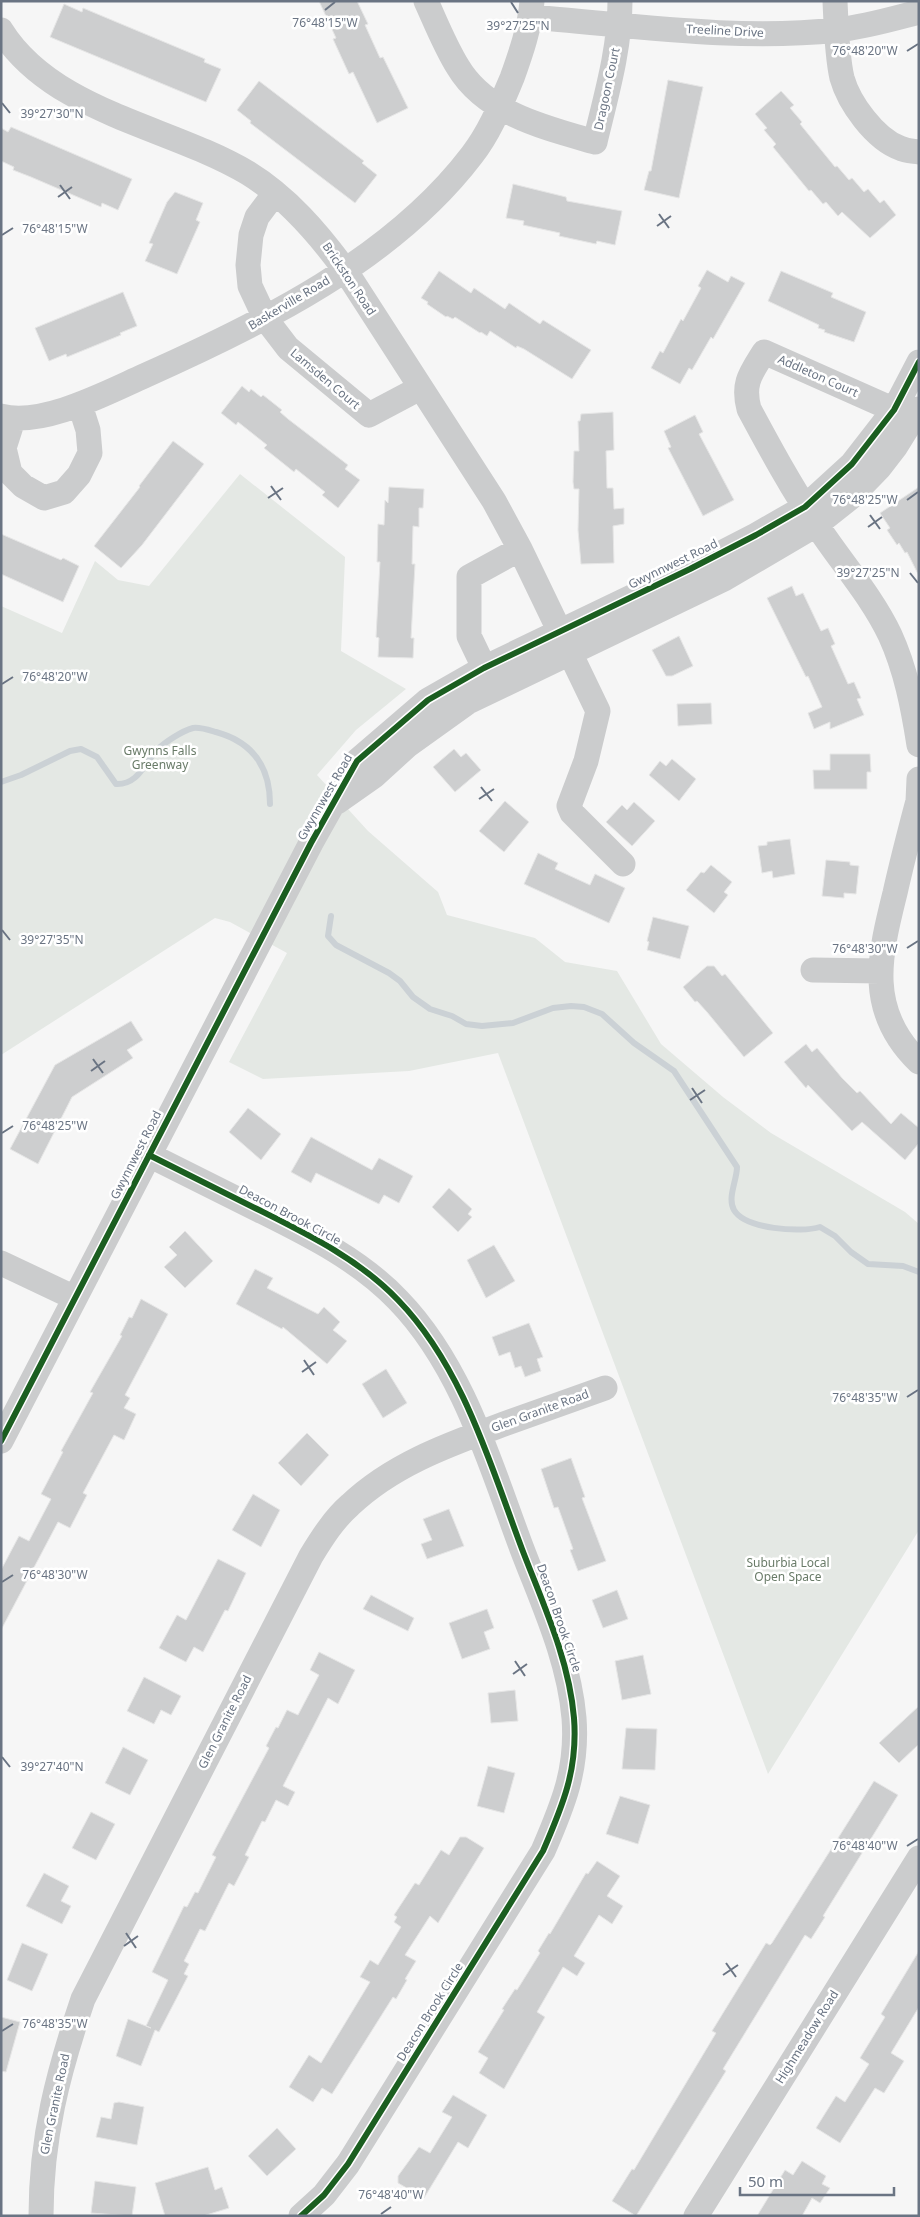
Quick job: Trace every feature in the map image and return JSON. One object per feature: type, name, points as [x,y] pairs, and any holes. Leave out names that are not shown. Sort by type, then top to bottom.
[{"type":"street","points":[[426,1],[458,67],[471,85],[500,108]]},
{"type":"street","points":[[834,1],[842,78],[852,103],[864,120],[881,136],[899,148],[919,152]]},
{"type":"street","name":"Baskerville Road","points":[[7,418],[47,414],[80,405],[235,335],[345,270],[385,240],[443,190],[473,153],[500,108],[516,66],[531,9]]},
{"type":"street","name":"Treeline Drive","points":[[531,9],[620,13],[772,33],[837,30],[879,23],[919,12]]},
{"type":"street","name":"Dragoon Court","points":[[500,108],[546,128],[595,142],[613,66],[620,13]]},
{"type":"street","name":"Brickston Road","points":[[5,44],[59,88],[217,157],[249,174],[275,193],[301,216],[322,239],[345,270],[494,501],[520,549],[598,711],[586,761],[569,806],[572,813],[623,864]]},
{"type":"street","points":[[265,318],[250,286],[248,250],[257,216],[275,193]]},
{"type":"street","name":"Lamsden Court","points":[[265,318],[288,348],[369,416],[420,388]]},
{"type":"street","name":"Addleton Court","points":[[811,516],[789,483],[749,409],[746,386],[764,352],[909,413]]},
{"type":"street","name":"Gwynnwest Road","points":[[1,1441],[333,805],[374,776],[408,745],[468,702],[490,678],[559,631],[756,536],[811,516],[850,498],[879,468],[909,413],[919,362]]},
{"type":"street","points":[[7,418],[4,448],[10,473],[23,486],[44,498],[64,492],[79,475],[90,453],[88,430],[80,405]]},
{"type":"street","points":[[811,516],[871,601],[890,634],[903,667],[912,701],[919,745]]},
{"type":"street","name":"Gwynnwest Road","points":[[490,678],[570,654],[724,579],[811,516]]},
{"type":"street","points":[[490,678],[469,636],[469,577],[520,549]]},
{"type":"street","points":[[919,793],[885,932],[880,971],[880,994],[885,1014],[905,1049],[919,1062]]},
{"type":"street","points":[[813,970],[880,971]]},
{"type":"street","name":"Deacon Brook Circle","points":[[149,1156],[312,1236],[362,1267],[398,1300],[425,1333],[452,1375],[478,1434],[555,1635],[570,1683],[574,1720],[574,1762],[563,1803],[543,1851],[348,2164],[324,2195],[301,2216]]},
{"type":"street","points":[[1,1263],[75,1298]]},
{"type":"street","name":"Glen Granite Road","points":[[41,2216],[41,2174],[49,2119],[64,2055],[83,1999],[311,1556],[328,1529],[350,1505],[379,1482],[413,1461],[478,1434],[605,1388]]},
{"type":"street","name":"Highmeadow Road","points":[[696,2216],[919,1858]]},
{"type":"green space","name":"Gwynns Falls Greenway","points":[[240,474],[345,557],[341,651],[406,689],[356,730],[317,775],[368,831],[438,892],[447,915],[535,938],[565,962],[617,971],[661,1044],[723,1097],[771,1133],[905,1212],[919,1224],[919,1530],[768,1774],[498,1053],[409,1071],[263,1079],[229,1062],[287,953],[230,922],[215,918],[1,1055],[1,606],[62,633],[95,561],[118,580],[149,586]]},
{"type":"building","points":[[319,1],[357,1],[368,24],[365,25],[380,58],[383,57],[408,108],[377,123],[353,72],[349,74],[333,39],[336,38]]},
{"type":"building","points":[[64,4],[82,12],[83,8],[205,59],[204,62],[221,69],[206,102],[50,37]]},
{"type":"building","points":[[668,80],[703,87],[679,198],[644,190],[649,171],[651,171]]},
{"type":"building","points":[[259,81],[364,161],[362,163],[377,175],[355,203],[250,123],[251,121],[237,110]]},
{"type":"building","points":[[781,91],[794,105],[790,108],[802,122],[800,124],[835,167],[837,166],[849,180],[852,178],[864,192],[868,189],[880,203],[884,200],[896,215],[870,238],[842,212],[838,216],[826,202],[823,204],[811,190],[809,191],[773,147],[776,144],[764,130],[767,128],[755,114]]},
{"type":"building","points":[[11,127],[132,179],[118,210],[102,203],[101,207],[13,170],[14,167],[1,161],[1,128],[8,132]]},
{"type":"building","points":[[513,184],[566,197],[567,201],[622,211],[615,245],[597,241],[596,244],[559,236],[560,233],[523,225],[524,221],[506,218]]},
{"type":"building","points":[[175,192],[203,203],[196,220],[200,222],[177,274],[145,261],[153,244],[149,243],[167,202]]},
{"type":"building","points":[[707,270],[728,282],[731,276],[745,283],[713,339],[711,337],[692,370],[689,368],[680,384],[651,368],[660,351],[663,353],[681,319],[683,321],[701,288],[698,286]]},
{"type":"building","points":[[439,271],[471,293],[474,288],[505,309],[509,303],[540,324],[543,320],[591,350],[572,379],[524,349],[517,346],[516,348],[490,331],[487,336],[480,333],[455,317],[453,319],[446,317],[427,304],[428,302],[421,298]]},
{"type":"building","points":[[781,271],[833,293],[831,297],[866,312],[854,342],[824,332],[825,330],[818,328],[819,325],[768,301]]},
{"type":"building","points":[[123,292],[137,326],[120,333],[121,335],[67,357],[66,354],[49,361],[35,328]]},
{"type":"building","points":[[242,386],[249,392],[251,389],[261,397],[263,395],[282,410],[280,412],[288,419],[348,465],[345,469],[360,480],[338,508],[322,495],[325,492],[296,469],[294,472],[264,448],[267,445],[238,422],[236,425],[221,413]]},
{"type":"building","points":[[613,412],[614,450],[606,451],[607,488],[613,488],[614,509],[624,508],[624,524],[613,526],[614,563],[581,564],[578,530],[579,489],[574,489],[573,482],[574,451],[579,451],[578,421],[580,421],[581,414]]},
{"type":"building","points":[[695,415],[703,432],[699,434],[734,500],[703,516],[668,448],[671,447],[664,431]]},
{"type":"building","points":[[173,441],[204,464],[142,545],[121,568],[94,546]]},
{"type":"building","points":[[389,487],[424,489],[423,508],[419,508],[419,527],[413,526],[412,564],[415,564],[411,638],[414,638],[413,658],[378,657],[379,638],[376,637],[380,562],[377,562],[378,524],[384,525],[385,500],[388,503]]},
{"type":"building","points":[[919,487],[919,576],[907,552],[905,553],[899,543],[897,545],[887,530],[890,528],[880,513]]},
{"type":"building","points":[[1,534],[79,566],[63,602],[1,574]]},
{"type":"building","points":[[792,586],[796,596],[803,593],[821,631],[828,628],[835,644],[831,646],[848,684],[854,682],[861,698],[857,699],[864,715],[830,729],[830,722],[814,729],[808,713],[822,707],[767,598]]},
{"type":"building","points":[[679,636],[693,666],[672,676],[666,676],[652,650]]},
{"type":"building","points":[[711,703],[712,724],[678,726],[677,704]]},
{"type":"building","points":[[454,749],[461,757],[466,753],[481,770],[455,792],[433,767]]},
{"type":"building","points":[[830,754],[870,754],[871,772],[867,772],[867,789],[814,789],[813,770],[830,770]]},
{"type":"building","points":[[672,759],[696,779],[679,801],[649,775],[660,761],[666,766]]},
{"type":"building","points":[[505,801],[529,822],[504,852],[479,831]]},
{"type":"building","points":[[634,802],[655,821],[632,846],[606,822],[622,805],[627,810]]},
{"type":"building","points":[[790,839],[795,874],[773,878],[772,871],[762,873],[758,846],[767,845],[767,842]]},
{"type":"building","points":[[538,853],[558,863],[555,869],[590,885],[595,874],[625,888],[609,923],[524,884]]},
{"type":"building","points":[[826,860],[850,862],[850,865],[859,866],[856,894],[844,893],[844,898],[822,896]]},
{"type":"building","points":[[711,865],[732,882],[724,892],[728,895],[714,913],[686,890],[701,872],[704,873]]},
{"type":"building","points":[[653,917],[689,926],[680,959],[647,950],[649,942],[647,941]]},
{"type":"building","points":[[707,966],[714,966],[722,976],[725,974],[773,1033],[744,1057],[707,1012],[697,1001],[695,1002],[683,987]]},
{"type":"building","points":[[131,1021],[143,1040],[127,1050],[133,1058],[72,1097],[38,1164],[10,1149],[55,1065]]},
{"type":"building","points":[[806,1044],[812,1052],[817,1048],[842,1078],[857,1093],[860,1091],[891,1124],[901,1113],[919,1128],[919,1143],[905,1160],[862,1122],[852,1131],[808,1085],[806,1088],[784,1062]]},
{"type":"building","points":[[248,1108],[281,1134],[261,1160],[229,1132]]},
{"type":"building","points":[[311,1137],[372,1170],[379,1158],[413,1176],[399,1203],[384,1195],[379,1204],[316,1173],[311,1183],[291,1172]]},
{"type":"building","points":[[449,1188],[472,1209],[468,1214],[472,1217],[458,1232],[432,1207]]},
{"type":"building","points":[[185,1231],[213,1261],[185,1288],[164,1267],[177,1255],[169,1247]]},
{"type":"building","points":[[494,1245],[515,1281],[486,1298],[467,1260]]},
{"type":"building","points":[[255,1269],[273,1278],[267,1288],[318,1314],[324,1307],[340,1322],[333,1330],[347,1341],[327,1364],[283,1327],[282,1329],[236,1304]]},
{"type":"building","points":[[141,1299],[168,1314],[125,1395],[130,1398],[124,1408],[136,1414],[124,1440],[114,1435],[83,1493],[87,1495],[70,1528],[58,1522],[1,1630],[1,1570],[19,1536],[29,1541],[51,1499],[41,1494],[63,1452],[61,1451],[93,1393],[90,1392],[122,1336],[120,1335],[129,1317],[132,1318]]},
{"type":"building","points":[[529,1323],[543,1357],[537,1359],[541,1371],[525,1377],[521,1366],[515,1368],[510,1352],[499,1356],[492,1337]]},
{"type":"building","points":[[386,1369],[407,1403],[383,1418],[362,1384]]},
{"type":"building","points":[[307,1433],[329,1455],[301,1486],[278,1463]]},
{"type":"building","points":[[571,1458],[585,1497],[582,1498],[606,1561],[578,1571],[570,1550],[573,1549],[558,1507],[554,1508],[541,1469]]},
{"type":"building","points":[[253,1494],[280,1510],[261,1547],[232,1530]]},
{"type":"building","points":[[449,1509],[464,1546],[427,1559],[421,1544],[432,1540],[423,1519]]},
{"type":"building","points":[[218,1559],[246,1573],[228,1611],[225,1610],[203,1652],[194,1647],[186,1662],[159,1648],[177,1615],[186,1620]]},
{"type":"building","points":[[617,1590],[628,1619],[603,1628],[592,1600]]},
{"type":"building","points":[[371,1595],[414,1618],[408,1631],[363,1609]]},
{"type":"building","points":[[487,1609],[494,1628],[484,1632],[490,1649],[462,1659],[449,1623]]},
{"type":"building","points":[[319,1652],[355,1670],[338,1704],[328,1698],[283,1786],[295,1792],[288,1806],[276,1800],[265,1822],[262,1821],[245,1855],[249,1857],[234,1886],[229,1883],[205,1931],[200,1929],[184,1961],[189,1964],[184,1974],[188,1976],[159,2032],[155,2030],[141,2066],[116,2056],[128,2019],[151,2028],[146,2026],[168,1980],[152,1972],[184,1906],[187,1907],[195,1892],[198,1893],[216,1857],[212,1855],[269,1748],[266,1746],[276,1727],[278,1728],[287,1710],[298,1715],[319,1675],[310,1670]]},
{"type":"building","points":[[643,1655],[651,1694],[622,1700],[615,1661]]},
{"type":"building","points":[[144,1677],[181,1696],[171,1715],[161,1710],[154,1724],[127,1711]]},
{"type":"building","points":[[515,1690],[518,1721],[491,1723],[488,1693]]},
{"type":"building","points":[[919,1706],[919,1744],[899,1763],[879,1743]]},
{"type":"building","points":[[626,1728],[657,1729],[655,1770],[622,1769]]},
{"type":"building","points":[[123,1747],[148,1760],[130,1795],[105,1783]]},
{"type":"building","points":[[488,1766],[515,1773],[504,1813],[477,1806]]},
{"type":"building","points":[[874,1781],[898,1795],[823,1916],[825,1917],[811,1939],[805,1935],[723,2069],[726,2071],[636,2216],[612,2201],[632,2169],[634,2170],[716,2033],[712,2031],[766,1943],[770,1945],[772,1943]]},
{"type":"building","points":[[620,1796],[650,1805],[638,1844],[606,1834]]},
{"type":"building","points":[[91,1812],[115,1824],[96,1860],[72,1848]]},
{"type":"building","points":[[460,1837],[466,1837],[484,1848],[438,1923],[430,1916],[405,1955],[416,1961],[396,1999],[393,1997],[332,2094],[322,2088],[313,2102],[289,2087],[309,2055],[321,2063],[370,1982],[360,1977],[370,1960],[378,1965],[401,1927],[394,1922],[397,1917],[394,1915],[415,1883],[419,1885],[441,1850],[449,1855]]},
{"type":"building","points":[[597,1861],[620,1876],[607,1896],[623,1906],[612,1924],[599,1915],[574,1956],[585,1963],[577,1976],[563,1967],[537,2012],[545,2017],[504,2089],[479,2073],[488,2058],[478,2052],[504,2010],[502,2009],[515,1989],[517,1990],[540,1953],[538,1951],[586,1873],[588,1874]]},
{"type":"building","points":[[44,1873],[69,1886],[61,1901],[71,1906],[62,1924],[26,1906]]},
{"type":"building","points":[[22,1943],[48,1954],[32,1991],[7,1980]]},
{"type":"building","points":[[919,1951],[919,2007],[891,2053],[904,2061],[884,2093],[875,2088],[840,2143],[816,2128],[836,2096],[845,2102],[869,2064],[860,2058],[885,2017],[881,2014]]},
{"type":"building","points":[[1,2017],[20,2022],[6,2072],[1,2071]]},
{"type":"building","points":[[453,2095],[487,2115],[468,2148],[458,2142],[424,2198],[398,2183],[398,2176],[419,2147],[430,2153],[452,2117],[442,2112]]},
{"type":"building","points":[[119,2102],[144,2107],[137,2145],[96,2137],[101,2117],[111,2119],[114,2103]]},
{"type":"building","points":[[277,2128],[296,2149],[267,2176],[248,2156]]},
{"type":"building","points":[[802,2161],[826,2176],[822,2184],[830,2188],[820,2203],[812,2198],[802,2216],[757,2216],[785,2170],[793,2175]]},
{"type":"building","points":[[208,2167],[215,2190],[222,2187],[229,2208],[203,2216],[165,2216],[155,2183]]},
{"type":"building","points":[[95,2181],[136,2187],[132,2216],[91,2213]]},
{"type":"waterway","points":[[1,782],[21,775],[70,751],[81,749],[97,757],[116,784],[124,783],[140,773],[157,750],[164,744],[184,732],[193,728],[199,728],[229,736],[249,749],[262,767],[267,778],[270,804]]},
{"type":"waterway","points":[[331,916],[328,936],[336,945],[389,973],[400,981],[413,997],[430,1009],[452,1016],[466,1024],[482,1026],[513,1023],[553,1008],[571,1006],[584,1007],[602,1014],[634,1043],[674,1071],[737,1167],[732,1205],[740,1216],[749,1222],[774,1228],[800,1230],[820,1227],[835,1236],[851,1252],[868,1264],[903,1266],[919,1272]]},
{"type":"cycle path","points":[[1,1441],[311,843],[357,761],[428,700],[484,668],[690,569],[805,507],[852,464],[894,410],[919,362]]},
{"type":"cycle path","points":[[149,1155],[332,1248],[383,1285],[421,1326],[457,1386],[486,1451],[554,1632],[567,1674],[571,1696],[575,1736],[574,1754],[563,1802],[543,1851],[348,2164],[324,2195],[301,2216]]},
{"type":"park label","name":"Suburbia Local Open Space","points":[[788,1570]]}]
